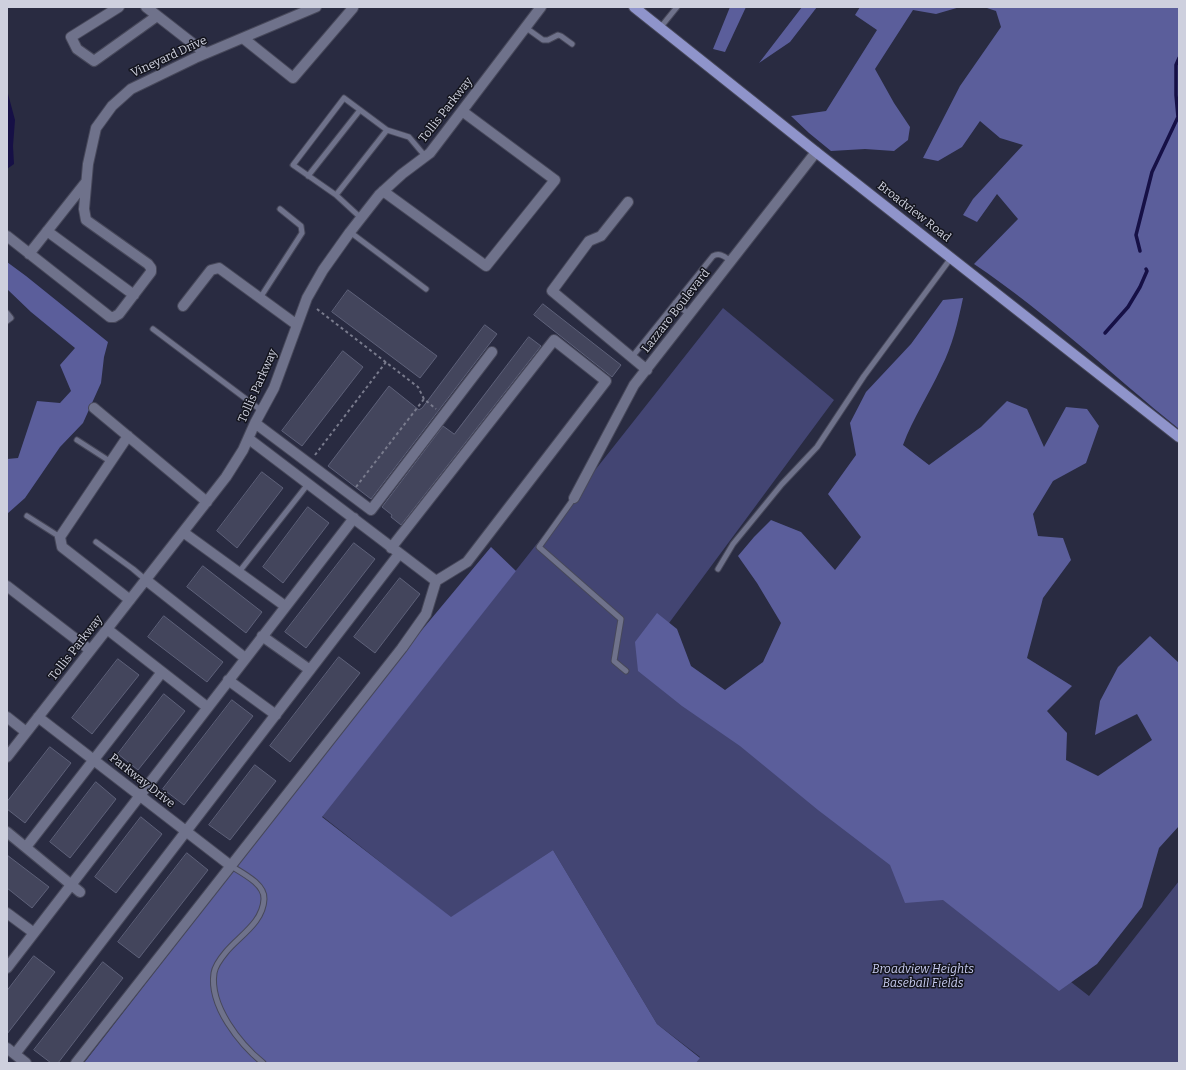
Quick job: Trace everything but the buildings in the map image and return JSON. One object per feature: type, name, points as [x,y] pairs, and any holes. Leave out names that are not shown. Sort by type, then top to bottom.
[{"type":"main road","name":"Broadview Road","points":[[634,7],[1179,438]]},
{"type":"street","points":[[119,7],[71,37],[77,49],[94,61],[157,16]]},
{"type":"street","points":[[146,7],[205,54]]},
{"type":"street","name":"Vineyard Drive","points":[[134,295],[151,272],[151,268],[148,264],[86,220],[84,209],[86,181],[96,128],[112,106],[131,89],[205,54],[316,7]]},
{"type":"street","name":"Tollis Parkway","points":[[7,757],[226,477],[249,439],[255,423],[274,388],[307,298],[323,270],[350,232],[383,191],[430,153],[541,7]]},
{"type":"street","points":[[243,38],[293,78],[354,8]]},
{"type":"street","points":[[383,191],[486,266],[555,180],[462,111]]},
{"type":"street","name":"Lazzaro Boulevard","points":[[574,498],[634,385],[816,152]]},
{"type":"street","points":[[29,254],[86,181]]},
{"type":"street","points":[[628,202],[601,236],[589,242],[552,291],[647,370]]},
{"type":"street","points":[[7,236],[110,317],[114,317],[119,314],[134,295],[47,230]]},
{"type":"street","points":[[183,306],[211,270],[219,268],[297,325]]},
{"type":"street","points":[[26,1063],[11,1051],[186,832],[276,715],[395,551],[554,340],[606,381],[467,562],[436,581],[426,614],[397,654],[76,1063]]},
{"type":"street","points":[[255,423],[371,510],[492,352]]},
{"type":"street","points":[[94,408],[207,502]]},
{"type":"street","points":[[128,436],[60,537],[62,548],[130,600]]},
{"type":"street","points":[[249,439],[436,581]]},
{"type":"street","points":[[7,968],[354,518]]},
{"type":"street","points":[[183,532],[285,606]]},
{"type":"street","points":[[146,580],[245,658]]},
{"type":"street","points":[[7,586],[90,650]]},
{"type":"street","points":[[107,629],[207,707]]},
{"type":"street","points":[[262,636],[310,670]]},
{"type":"street","points":[[26,847],[162,672]]},
{"type":"street","points":[[228,680],[276,715]]},
{"type":"street","points":[[7,717],[26,732]]},
{"type":"street","name":"Parkway Drive","points":[[38,717],[231,866]]},
{"type":"street","points":[[7,832],[80,892]]},
{"type":"street","points":[[7,913],[34,933]]},
{"type":"lane","points":[[660,28],[677,7]]},
{"type":"lane","points":[[525,27],[543,40],[548,40],[558,35],[572,44]]},
{"type":"lane","points":[[361,218],[336,195],[293,165],[344,98],[387,130],[409,137],[426,156]]},
{"type":"lane","points":[[308,176],[360,110]]},
{"type":"lane","points":[[336,195],[387,130]]},
{"type":"lane","points":[[260,298],[302,233],[301,226],[280,209]]},
{"type":"lane","points":[[350,232],[426,289]]},
{"type":"lane","points":[[632,357],[712,256],[720,254],[731,261]]},
{"type":"lane","points":[[718,569],[732,544],[782,484],[817,447],[864,376],[951,258]]},
{"type":"lane","points":[[675,303],[690,315]]},
{"type":"lane","points":[[7,313],[11,318],[7,321]]},
{"type":"lane","points":[[153,329],[262,411]]},
{"type":"lane","points":[[77,440],[111,462]]},
{"type":"lane","points":[[239,572],[308,484]]},
{"type":"lane","points":[[574,498],[539,547],[621,619],[614,661],[626,671]]},
{"type":"lane","points":[[27,516],[60,537]]},
{"type":"lane","points":[[96,542],[135,570],[146,580]]},
{"type":"lane","points":[[231,866],[251,879],[260,887],[264,898],[260,912],[251,928],[227,951],[220,960],[214,972],[214,983],[217,998],[227,1024],[250,1052],[263,1063]]},
{"type":"path","points":[[317,309],[418,387],[424,399],[444,415]]},
{"type":"path","points":[[309,463],[386,362]]},
{"type":"path","points":[[350,495],[424,399]]},
{"type":"green space","name":"Broadview Heights Baseball Fields","points":[[723,308],[834,400],[655,642],[927,870],[1089,996],[1179,881],[1179,1063],[696,1063],[700,1057],[657,1024],[553,850],[451,918],[322,816]]},
{"type":"shaded area","points":[[730,7],[746,7],[725,52],[713,49]]},
{"type":"shaded area","points":[[802,7],[817,7],[790,42],[759,63]]},
{"type":"shaded area","points":[[860,7],[960,7],[936,14],[913,10],[875,69],[894,103],[910,127],[908,140],[894,151],[865,149],[831,151],[791,116],[826,111],[877,30],[855,15]]},
{"type":"shaded area","points":[[984,7],[1179,7],[1179,429],[1053,323],[974,264],[1018,219],[997,194],[977,222],[963,215],[973,199],[1023,145],[1000,138],[980,121],[962,147],[938,161],[923,158],[960,86],[1001,27],[996,11]]},
{"type":"shaded area","points":[[7,90],[15,120],[13,146],[14,164],[7,169]]},
{"type":"shaded area","points":[[7,262],[108,342],[104,357],[101,383],[83,423],[60,447],[25,498],[7,514],[7,459],[18,458],[37,401],[60,403],[71,391],[60,365],[75,348],[31,312],[7,289]]},
{"type":"shaded area","points":[[963,298],[957,325],[945,360],[911,425],[903,445],[929,465],[981,427],[1007,401],[1027,409],[1044,447],[1066,407],[1087,409],[1099,426],[1086,463],[1053,481],[1033,514],[1038,536],[1063,538],[1071,560],[1043,598],[1027,658],[1072,686],[1047,711],[1067,733],[1066,760],[1098,776],[1152,740],[1137,714],[1095,735],[1100,701],[1118,667],[1150,636],[1179,663],[1179,826],[1159,848],[1142,907],[1097,964],[1059,991],[943,900],[905,903],[890,865],[818,810],[740,746],[682,706],[638,671],[635,642],[657,613],[677,629],[691,666],[725,690],[763,662],[781,623],[757,583],[738,556],[771,520],[801,532],[835,570],[861,537],[828,494],[856,455],[850,423],[866,392],[911,344],[943,300]]},
{"type":"shaded area","points":[[491,547],[516,571],[322,817],[451,917],[553,850],[657,1024],[700,1058],[696,1063],[84,1063],[396,661]]},
{"type":"waterway","points":[[1140,251],[1136,235],[1152,172],[1178,117],[1176,65],[1179,58]]},
{"type":"waterway","points":[[1105,333],[1128,307],[1140,287],[1147,271],[1146,269]]}]
